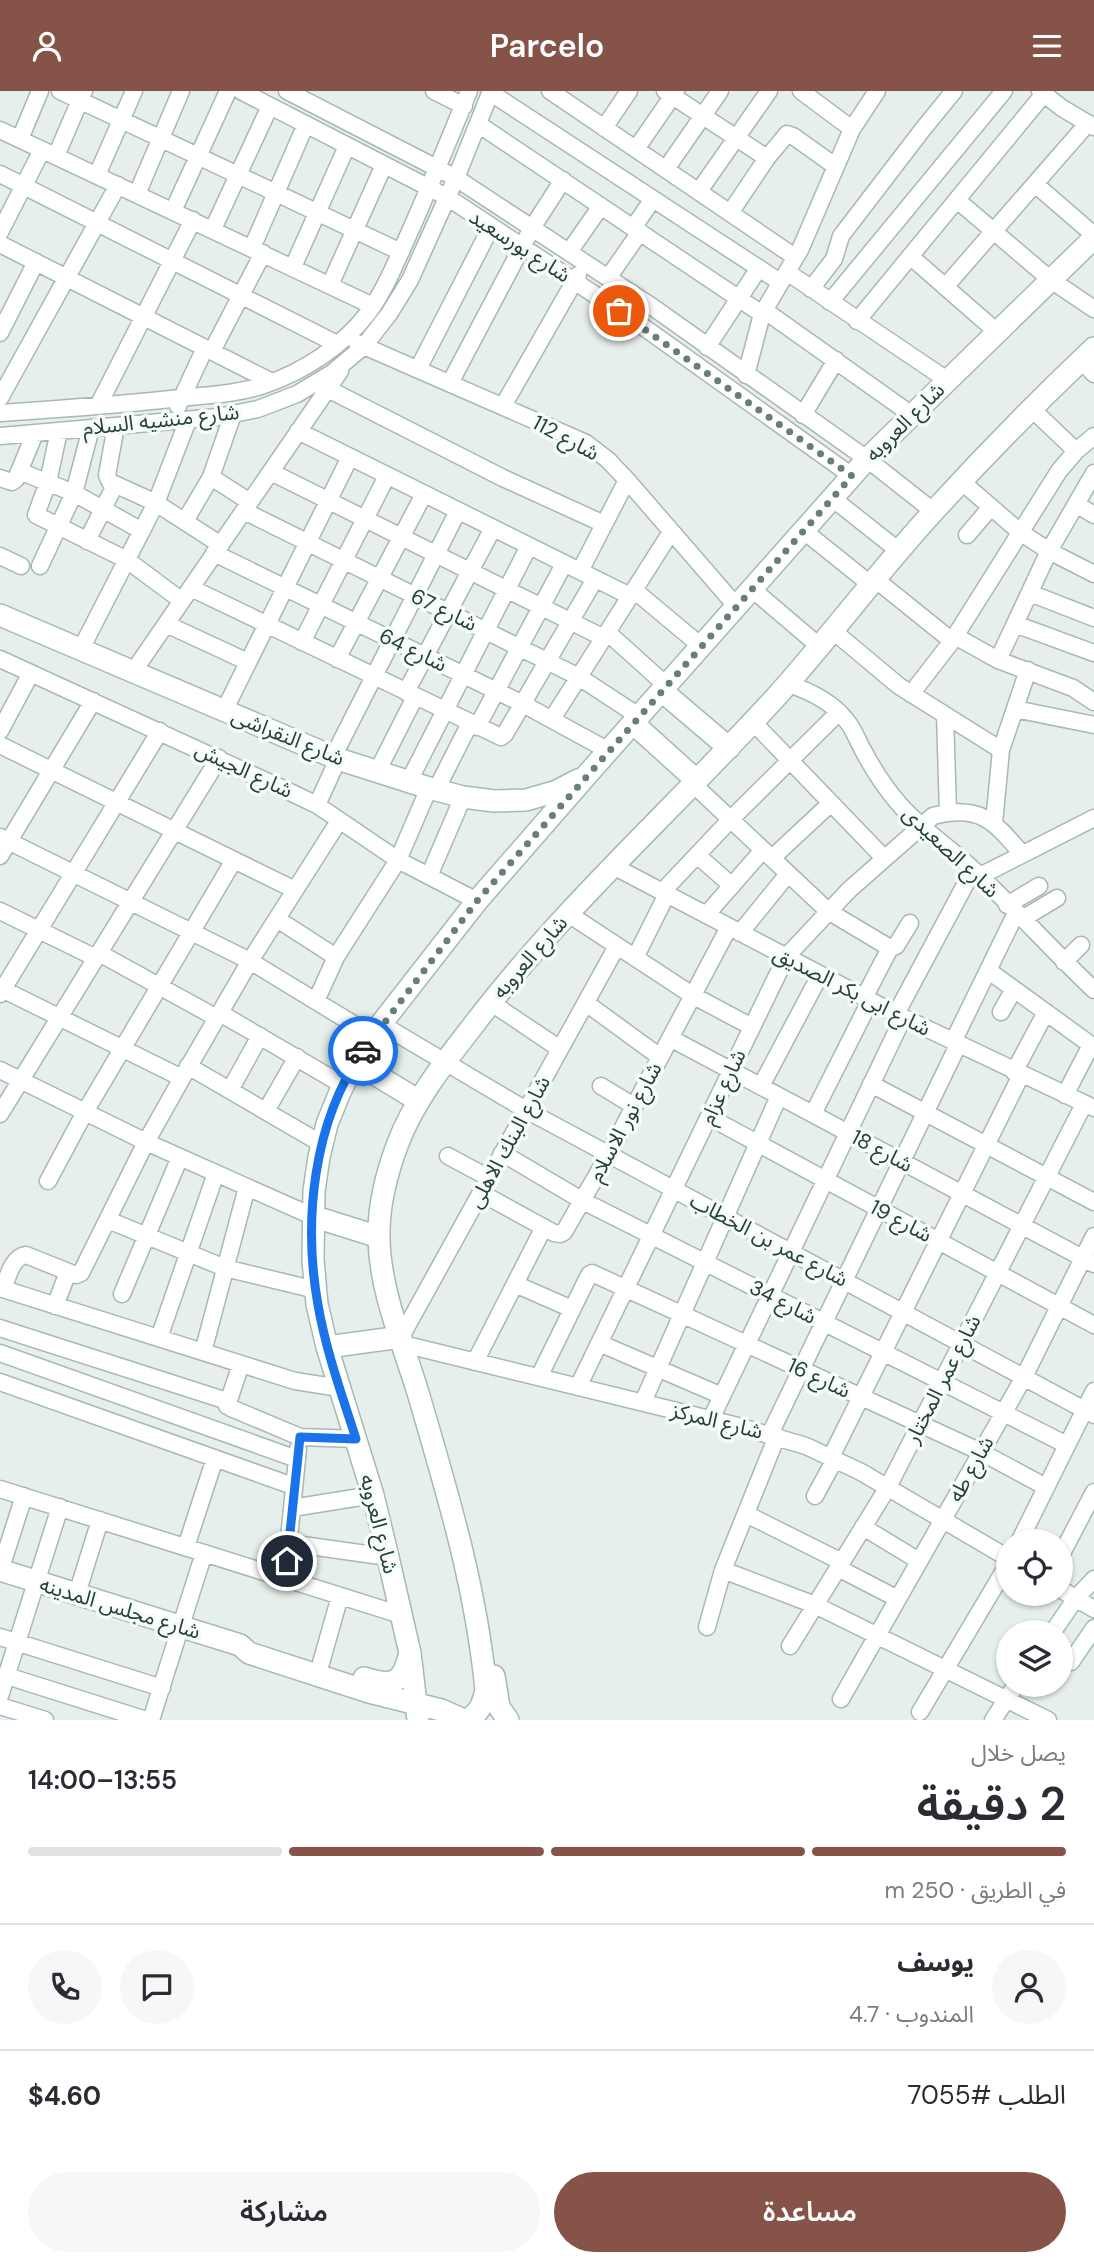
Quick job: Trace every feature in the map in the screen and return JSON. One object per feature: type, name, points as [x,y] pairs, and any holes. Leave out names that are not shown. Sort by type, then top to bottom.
[{"type":"street","points":[[20,139],[40,91]]},
{"type":"street","points":[[60,91],[82,96],[121,120],[401,252]]},
{"type":"street","points":[[97,175],[134,91]]},
{"type":"street","points":[[136,194],[181,91]]},
{"type":"street","points":[[173,211],[228,91]]},
{"type":"street","name":"شارع بورسعيد","points":[[241,91],[447,197],[648,331],[852,476]]},
{"type":"street","name":"شارع بورسعيد","points":[[287,91],[456,179],[569,252],[867,459],[933,511]]},
{"type":"street","points":[[433,91],[467,98]]},
{"type":"street","points":[[550,91],[795,257]]},
{"type":"street","points":[[604,128],[629,91]]},
{"type":"street","points":[[666,169],[720,91]]},
{"type":"street","points":[[699,191],[769,91]]},
{"type":"street","points":[[801,91],[852,129]]},
{"type":"street","points":[[747,402],[763,312],[814,220],[852,129],[877,91]]},
{"type":"street","points":[[830,302],[1004,91]]},
{"type":"street","points":[[491,92],[759,268],[811,289],[947,380]]},
{"type":"street","name":"شارع منشيه السلام","points":[[0,436],[233,414],[258,409],[297,394],[332,373],[364,346],[390,314],[410,280],[456,179],[491,92]]},
{"type":"street","points":[[636,149],[671,93],[767,157]]},
{"type":"street","points":[[811,289],[834,259],[841,236],[947,93]]},
{"type":"street","points":[[857,321],[1042,93],[1091,125],[1035,184],[945,287]]},
{"type":"street","points":[[0,232],[5,209],[49,153],[82,96]]},
{"type":"street","name":"شارع منشيه السلام","points":[[0,413],[233,393],[272,382],[311,363],[341,341],[373,306],[383,290],[430,188],[467,98]]},
{"type":"street","points":[[213,229],[270,106]]},
{"type":"street","points":[[171,421],[240,296],[276,193],[306,124]]},
{"type":"street","points":[[478,124],[739,299],[763,312],[912,415]]},
{"type":"street","points":[[0,130],[373,306]]},
{"type":"street","points":[[730,213],[767,157],[785,136],[790,134],[835,166]]},
{"type":"street","points":[[293,267],[347,146]]},
{"type":"street","points":[[330,285],[384,165]]},
{"type":"street","name":"شارع 112","points":[[0,174],[240,296],[341,341],[364,346],[586,443],[608,460],[627,480],[737,607]]},
{"type":"street","points":[[450,383],[532,228],[563,180]]},
{"type":"street","points":[[1035,184],[1094,237]]},
{"type":"street","points":[[0,398],[118,185]]},
{"type":"street","points":[[608,278],[653,199]]},
{"type":"street","points":[[957,200],[1051,280],[1094,309]]},
{"type":"street","points":[[569,252],[601,206]]},
{"type":"street","points":[[98,406],[193,220]]},
{"type":"street","points":[[418,369],[491,226]]},
{"type":"street","name":"شارع العروبه","points":[[418,1712],[410,1653],[388,1556],[373,1495],[327,1347],[316,1290],[312,1216],[314,1191],[327,1124],[344,1085],[355,1062],[377,1030],[477,901],[585,777],[867,459],[1094,237]]},
{"type":"street","points":[[0,244],[272,382]]},
{"type":"street","points":[[910,256],[997,333]]},
{"type":"street","points":[[0,333],[36,263]]},
{"type":"street","points":[[503,406],[585,263]]},
{"type":"street","points":[[707,347],[759,268]]},
{"type":"street","points":[[648,331],[660,313]]},
{"type":"street","points":[[134,672],[348,359]]},
{"type":"street","points":[[803,415],[836,361]]},
{"type":"street","name":"شارع العروبه","points":[[464,1720],[471,1718],[479,1710],[486,1690],[474,1600],[459,1531],[389,1304],[382,1267],[379,1237],[385,1185],[398,1142],[419,1101],[444,1063],[491,1002],[567,913],[788,684],[933,511],[1032,409],[1089,361]]},
{"type":"street","points":[[328,389],[503,478],[604,524]]},
{"type":"street","points":[[1032,409],[1076,451]]},
{"type":"street","points":[[185,521],[211,477],[233,414]]},
{"type":"street","points":[[81,649],[156,503],[188,420]]},
{"type":"street","points":[[87,541],[115,485],[107,475],[116,426]]},
{"type":"street","points":[[40,566],[74,493],[91,428]]},
{"type":"street","points":[[59,431],[48,482],[36,515],[127,560],[187,594],[266,624],[501,737],[595,579]]},
{"type":"street","points":[[299,431],[580,572],[632,593],[701,646]]},
{"type":"street","points":[[0,478],[12,482],[34,433]]},
{"type":"street","points":[[911,694],[953,638],[1059,471],[1076,451],[1093,438]]},
{"type":"street","points":[[224,711],[351,457]]},
{"type":"street","points":[[19,471],[74,493],[142,531]]},
{"type":"street","points":[[271,472],[541,607],[605,635],[729,748]]},
{"type":"street","points":[[998,660],[1049,551],[1094,473]]},
{"type":"street","points":[[302,642],[387,475]]},
{"type":"street","name":"شارع 67","points":[[211,477],[247,507],[307,543],[579,677],[637,720]]},
{"type":"street","points":[[580,572],[627,480]]},
{"type":"street","points":[[962,482],[1020,532],[1049,551],[1094,574]]},
{"type":"street","name":"شارع 64","points":[[115,485],[156,503],[185,521],[218,549],[285,588],[523,704],[609,751]]},
{"type":"street","points":[[337,659],[424,494]]},
{"type":"street","points":[[832,498],[899,551]]},
{"type":"street","points":[[1076,504],[1094,515]]},
{"type":"street","points":[[967,535],[991,507]]},
{"type":"street","points":[[317,805],[335,758],[458,511]]},
{"type":"street","points":[[377,772],[425,656],[493,528]]},
{"type":"street","points":[[552,719],[671,531]]},
{"type":"street","points":[[804,531],[953,638],[998,660],[1073,688],[1094,702]]},
{"type":"street","points":[[316,1001],[336,957],[398,860],[424,786],[444,711],[529,546]]},
{"type":"street","points":[[0,556],[21,566]]},
{"type":"street","points":[[424,786],[474,725],[497,691],[564,564]]},
{"type":"street","points":[[752,589],[1001,750]]},
{"type":"street","points":[[1030,593],[1094,618]]},
{"type":"street","name":"شارع النقراشى","points":[[0,615],[335,758],[463,797],[494,801],[526,800],[557,791],[585,777]]},
{"type":"street","points":[[166,624],[248,662]]},
{"type":"street","points":[[1015,624],[1094,653]]},
{"type":"street","name":"شارع الجيش","points":[[0,659],[317,805],[398,860],[477,901]]},
{"type":"street","points":[[994,823],[1001,750],[1028,670]]},
{"type":"street","points":[[0,731],[31,673]]},
{"type":"street","name":"شارع الصعيدى","points":[[788,684],[824,699],[839,712],[849,722],[880,778],[899,804],[920,826],[976,873],[1094,990]]},
{"type":"street","points":[[0,856],[4,839],[52,770],[93,701]]},
{"type":"street","points":[[1015,709],[1094,725]]},
{"type":"street","points":[[635,958],[665,893],[731,819],[839,712]]},
{"type":"street","points":[[945,715],[948,812],[978,815],[994,823],[1022,854]]},
{"type":"street","points":[[637,720],[694,782],[828,911],[890,948],[897,946],[910,923]]},
{"type":"street","points":[[753,722],[884,858]]},
{"type":"street","points":[[160,731],[1,991],[123,1049],[230,1090],[322,1144]]},
{"type":"street","points":[[0,745],[295,890]]},
{"type":"street","points":[[0,1114],[219,758]]},
{"type":"street","points":[[429,876],[463,797]]},
{"type":"street","points":[[706,915],[732,886],[831,803]]},
{"type":"street","name":"شارع عزام","points":[[578,1387],[786,957],[828,911],[884,858],[933,816],[948,812]]},
{"type":"street","points":[[711,1419],[871,1084],[899,1016],[976,873],[1022,854],[1094,818]]},
{"type":"street","points":[[339,821],[250,961],[185,1072],[146,1142],[81,1273],[76,1275],[21,1255],[16,1259],[2,1289],[295,1381],[340,1388]]},
{"type":"street","points":[[4,839],[250,961],[316,1001],[377,1030]]},
{"type":"street","points":[[697,855],[732,886]]},
{"type":"street","points":[[48,1181],[85,1112],[234,860]]},
{"type":"street","name":"شارع ابى بكر الصديق","points":[[613,866],[899,1016],[1089,1106]]},
{"type":"street","name":"شارع نور الاسلام","points":[[544,1227],[554,1233],[564,1232],[692,995],[734,930],[788,874]]},
{"type":"street","points":[[707,1627],[723,1570],[746,1514],[773,1435],[801,1370],[925,1113],[1015,912],[1039,886]]},
{"type":"street","points":[[1015,912],[1056,898]]},
{"type":"street","points":[[0,911],[260,1036],[344,1085]]},
{"type":"street","points":[[567,913],[692,995],[752,1027]]},
{"type":"street","points":[[277,919],[336,957]]},
{"type":"street","name":"شارع البنك الاهلى","points":[[402,1341],[617,946]]},
{"type":"street","points":[[1064,962],[1081,946]]},
{"type":"street","points":[[813,1114],[890,948]]},
{"type":"street","points":[[989,971],[1091,1045],[1065,1095]]},
{"type":"street","points":[[761,1086],[820,975]]},
{"type":"street","points":[[1001,1012],[1014,989]]},
{"type":"street","points":[[491,1002],[560,1049]]},
{"type":"street","points":[[586,1003],[660,1057]]},
{"type":"street","points":[[815,1496],[986,1145],[1046,1012]]},
{"type":"street","name":"شارع عمر بن الخطاب","points":[[377,1030],[444,1063],[526,1110],[1089,1413]]},
{"type":"street","points":[[230,1090],[260,1036]]},
{"type":"street","name":"شارع 18","points":[[670,1038],[1088,1261]]},
{"type":"street","points":[[266,1111],[297,1057]]},
{"type":"street","points":[[355,1062],[419,1101]]},
{"type":"street","points":[[0,1070],[146,1142],[312,1216],[379,1237]]},
{"type":"street","points":[[871,1084],[1094,1202]]},
{"type":"street","points":[[601,1086],[634,1106]]},
{"type":"street","points":[[643,1402],[779,1096]]},
{"type":"street","name":"شارع عمر المختار","points":[[790,1646],[888,1487],[1046,1177],[1089,1106]]},
{"type":"street","name":"شارع 19","points":[[709,1117],[1094,1325]]},
{"type":"street","name":"شارع 34","points":[[502,1153],[583,1201],[1067,1445]]},
{"type":"street","points":[[448,1156],[544,1227],[475,1362]]},
{"type":"street","points":[[122,1294],[180,1157]]},
{"type":"street","points":[[159,1338],[216,1173]]},
{"type":"street","points":[[202,1352],[247,1187]]},
{"type":"street","points":[[108,1220],[225,1268],[316,1290]]},
{"type":"street","name":"شارع طه","points":[[841,1699],[1024,1377],[1059,1307],[1088,1261],[1094,1236]]},
{"type":"street","points":[[55,1306],[68,1272]]},
{"type":"street","name":"شارع 16","points":[[572,1309],[590,1274],[981,1452],[1046,1487]]},
{"type":"street","points":[[514,1284],[572,1309],[539,1377]]},
{"type":"street","points":[[0,1328],[224,1400],[227,1406],[300,1437],[356,1439]]},
{"type":"street","points":[[327,1347],[402,1341]]},
{"type":"street","name":"شارع المركز","points":[[402,1341],[475,1362],[773,1435],[833,1458],[996,1551]]},
{"type":"street","points":[[599,1343],[722,1396]]},
{"type":"street","points":[[0,1353],[297,1459]]},
{"type":"street","points":[[227,1406],[241,1364]]},
{"type":"street","points":[[0,1383],[293,1486]]},
{"type":"street","points":[[1025,1529],[1067,1445],[1089,1413],[1094,1391]]},
{"type":"street","points":[[285,1579],[300,1437]]},
{"type":"street","points":[[186,1547],[215,1458]]},
{"type":"street","points":[[0,1489],[401,1615]]},
{"type":"street","points":[[1073,1532],[1094,1492]]},
{"type":"street","points":[[292,1508],[373,1495]]},
{"type":"street","points":[[0,1570],[24,1496]]},
{"type":"street","points":[[0,1696],[60,1507]]},
{"type":"street","points":[[746,1514],[898,1599]]},
{"type":"street","points":[[78,1594],[100,1520]]},
{"type":"street","points":[[863,1527],[919,1561]]},
{"type":"street","points":[[288,1543],[388,1556]]},
{"type":"street","points":[[151,1720],[204,1553]]},
{"type":"street","name":"شارع مجلس المدينه","points":[[0,1570],[240,1645],[249,1653],[369,1692],[418,1712],[441,1710],[464,1720]]},
{"type":"street","points":[[723,1570],[815,1605],[1048,1720]]},
{"type":"street","points":[[1061,1620],[1094,1579]]},
{"type":"street","points":[[920,1712],[996,1585]]},
{"type":"street","points":[[321,1663],[340,1596]]},
{"type":"street","points":[[1073,1596],[1094,1609]]},
{"type":"street","points":[[474,1600],[488,1621],[499,1707],[508,1720]]},
{"type":"street","points":[[1073,1659],[1094,1628]]},
{"type":"street","points":[[0,1637],[162,1688]]},
{"type":"street","name":"شارع مجلس المدينه","points":[[240,1645],[253,1641],[387,1683],[402,1675],[410,1653]]},
{"type":"street","points":[[6,1676],[146,1720]]},
{"type":"street","points":[[993,1720],[1006,1699]]},
{"type":"street","points":[[0,1706],[46,1720]]},
{"type":"way so far","points":[[363,1051],[477,901],[852,476],[619,311]]},
{"type":"route","points":[[287,1561],[300,1437],[356,1439],[327,1347],[317,1304],[312,1216],[319,1157],[327,1124],[355,1062],[363,1051]]}]
